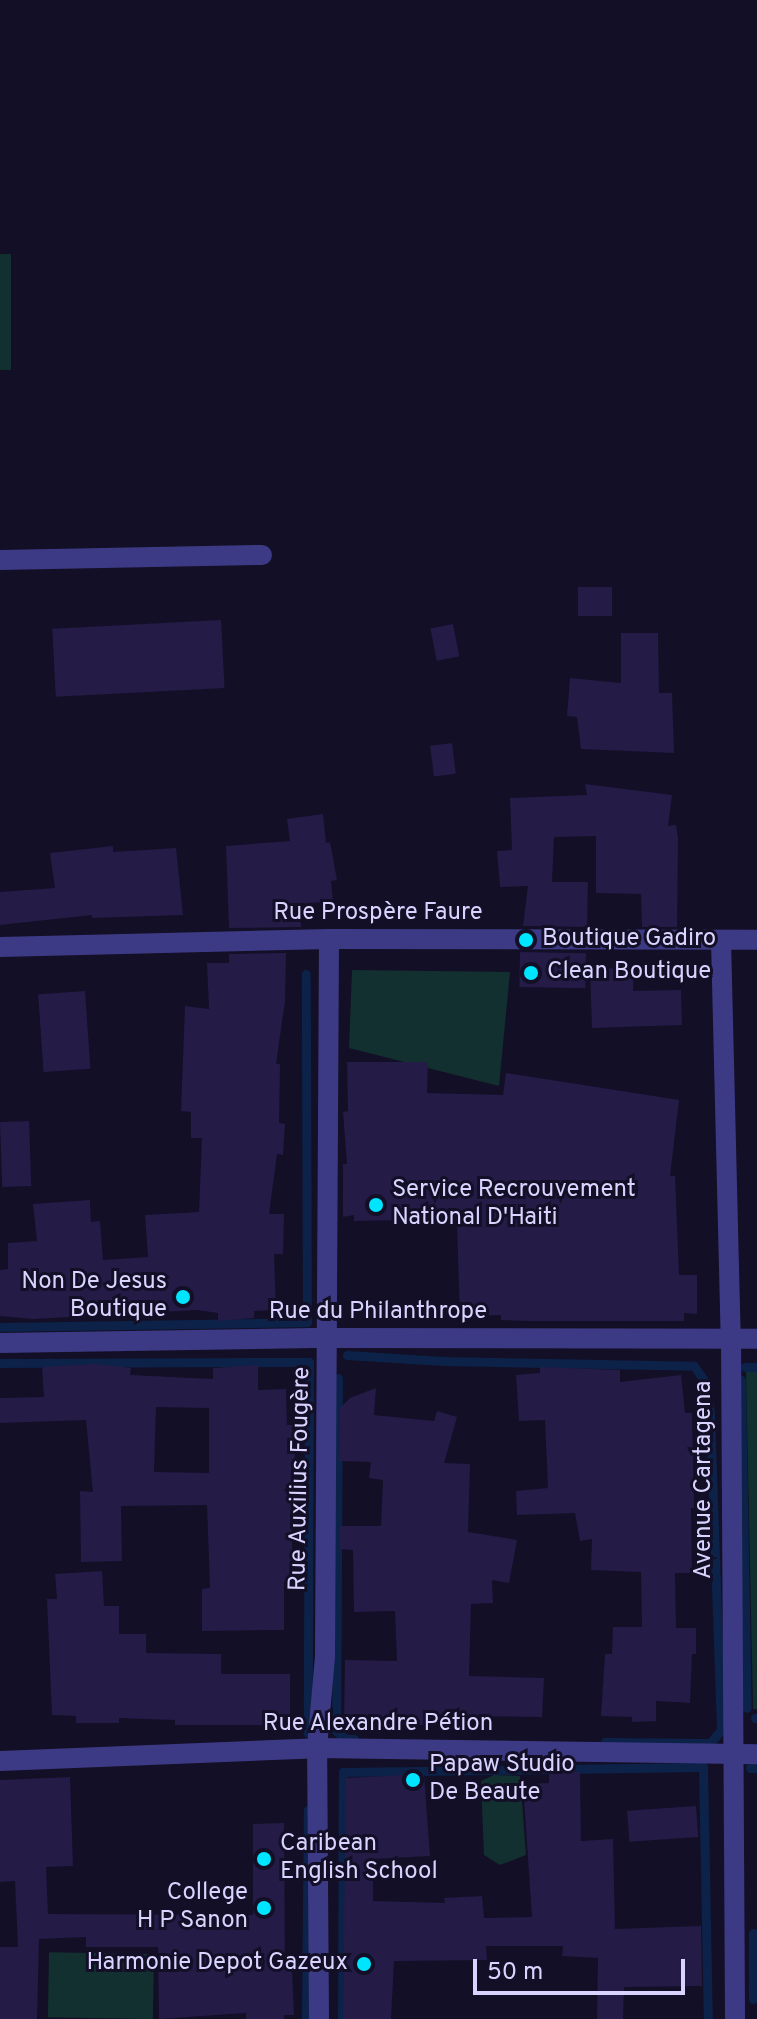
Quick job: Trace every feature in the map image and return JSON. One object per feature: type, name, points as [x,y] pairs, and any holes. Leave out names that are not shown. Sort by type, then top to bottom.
[{"type":"street","points":[[0,560],[262,555]]},
{"type":"street","name":"Rue Prospère Faure","points":[[0,947],[329,939],[757,940]]},
{"type":"street","name":"Rue Auxilius Fougère","points":[[319,2019],[317,1748],[325,1657],[329,939]]},
{"type":"street","name":"Avenue Cartagena","points":[[721,940],[731,1338],[735,2019]]},
{"type":"street","name":"Rue du Philanthrope","points":[[0,1343],[329,1338],[757,1339]]},
{"type":"street","name":"Rue Alexandre Pétion","points":[[0,1761],[317,1748],[757,1754]]},
{"type":"green space","points":[[0,254],[11,254],[11,370],[0,370]]},
{"type":"green space","points":[[352,970],[510,972],[499,1086],[349,1048]]},
{"type":"green space","points":[[746,1372],[757,1372],[757,1709],[753,1709]]},
{"type":"green space","points":[[494,1775],[520,1776],[526,1855],[500,1865],[484,1855],[481,1781]]},
{"type":"green space","points":[[49,1952],[154,1954],[153,2019],[48,2017]]},
{"type":"building","points":[[578,587],[612,587],[612,616],[578,616]]},
{"type":"building","points":[[221,620],[225,688],[56,697],[52,629]]},
{"type":"building","points":[[453,624],[459,656],[437,661],[430,628]]},
{"type":"building","points":[[621,633],[658,633],[659,693],[672,693],[674,753],[581,749],[577,717],[567,716],[570,678],[621,683]]},
{"type":"building","points":[[452,743],[456,774],[434,776],[430,746]]},
{"type":"building","points":[[585,784],[672,795],[668,826],[676,825],[678,838],[677,927],[642,927],[641,894],[596,893],[596,836],[554,837],[552,882],[588,882],[587,927],[523,926],[528,886],[500,887],[497,851],[512,850],[510,798],[587,795]]},
{"type":"building","points":[[323,814],[326,843],[330,842],[337,880],[331,881],[333,901],[300,904],[301,927],[229,928],[226,846],[290,841],[287,819]]},
{"type":"building","points":[[113,846],[113,852],[176,848],[183,915],[92,918],[92,915],[0,925],[0,892],[55,888],[50,853]]},
{"type":"building","points":[[520,952],[586,953],[585,988],[519,987]]},
{"type":"building","points":[[286,953],[285,1001],[276,1064],[280,1064],[279,1123],[285,1124],[283,1155],[277,1154],[269,1214],[284,1214],[283,1254],[274,1254],[276,1310],[254,1311],[254,1318],[218,1321],[218,1313],[197,1310],[33,1319],[0,1316],[0,1270],[8,1269],[8,1243],[37,1241],[33,1204],[90,1200],[91,1222],[100,1221],[103,1260],[148,1257],[145,1215],[199,1212],[202,1138],[191,1138],[191,1112],[181,1111],[185,1006],[209,1009],[207,963],[229,963],[229,954]]},
{"type":"building","points":[[590,968],[634,969],[633,991],[681,990],[682,1025],[592,1028]]},
{"type":"building","points":[[85,991],[90,1069],[44,1072],[38,994]]},
{"type":"building","points":[[347,1062],[428,1062],[427,1093],[503,1095],[506,1073],[679,1100],[670,1176],[675,1176],[679,1275],[697,1275],[697,1314],[684,1313],[684,1321],[531,1321],[501,1320],[501,1315],[460,1316],[457,1225],[452,1225],[452,1219],[354,1221],[354,1215],[343,1217],[343,1164],[347,1164],[343,1112],[348,1111]]},
{"type":"building","points":[[29,1121],[31,1186],[2,1187],[0,1122]]},
{"type":"building","points":[[96,1364],[131,1368],[130,1375],[213,1379],[213,1368],[258,1365],[258,1390],[286,1389],[287,1425],[292,1425],[297,1475],[292,1475],[292,1582],[284,1582],[284,1630],[202,1631],[202,1589],[210,1588],[207,1505],[121,1506],[122,1561],[81,1562],[80,1491],[93,1492],[86,1420],[0,1423],[0,1398],[44,1397],[42,1367]],"holes":[[[156,1407],[209,1408],[209,1473],[154,1472]]]},
{"type":"building","points":[[540,1367],[620,1370],[620,1382],[681,1375],[685,1413],[692,1413],[694,1508],[691,1508],[692,1573],[675,1573],[676,1628],[696,1628],[696,1654],[692,1654],[690,1703],[656,1701],[656,1721],[632,1722],[632,1717],[601,1716],[605,1654],[612,1654],[613,1627],[642,1627],[641,1572],[591,1570],[592,1539],[580,1541],[575,1513],[517,1515],[516,1491],[548,1488],[545,1420],[519,1421],[516,1375],[540,1373]]},
{"type":"building","points":[[376,1388],[374,1415],[434,1421],[437,1411],[457,1417],[444,1463],[470,1464],[468,1532],[517,1540],[509,1583],[492,1580],[493,1603],[471,1604],[469,1676],[544,1678],[542,1717],[468,1716],[468,1728],[443,1728],[444,1725],[344,1725],[345,1660],[397,1661],[395,1611],[354,1612],[353,1550],[340,1549],[340,1526],[381,1526],[383,1480],[369,1478],[371,1462],[339,1461],[340,1408],[350,1398]]},
{"type":"building","points":[[102,1571],[104,1606],[119,1606],[119,1634],[146,1634],[146,1653],[221,1654],[221,1674],[290,1674],[290,1725],[175,1725],[175,1720],[119,1718],[119,1723],[76,1723],[76,1716],[52,1715],[47,1599],[57,1599],[55,1574]]},
{"type":"building","points":[[549,1772],[580,1772],[581,1841],[613,1839],[615,1929],[701,1926],[702,1986],[624,1987],[623,2019],[597,2019],[598,1958],[562,1956],[563,1946],[486,1946],[487,1960],[394,1961],[391,2019],[343,2019],[346,1778],[424,1774],[430,1856],[373,1859],[373,1901],[445,1903],[444,1898],[482,1896],[484,1918],[532,1917],[523,1784],[549,1783]]},
{"type":"building","points":[[70,1777],[73,1866],[46,1867],[48,1914],[253,1915],[253,1824],[284,1823],[285,1970],[292,1969],[294,2015],[284,2015],[284,2019],[246,2019],[246,2013],[159,2019],[158,1947],[86,1947],[86,1937],[39,1939],[37,2019],[0,2019],[0,1947],[18,1947],[15,1881],[0,1882],[0,1780]]},
{"type":"building","points":[[696,1806],[698,1837],[629,1842],[627,1811]]},
{"type":"waterway","points":[[0,1327],[307,1322],[306,974]]},
{"type":"waterway","points":[[347,1355],[443,1361],[694,1366],[705,1382],[710,1414],[721,1730],[710,1743],[605,1742]]},
{"type":"waterway","points":[[0,1363],[309,1362],[308,1733]]},
{"type":"waterway","points":[[745,1367],[757,1367]]},
{"type":"waterway","points":[[338,1378],[336,1731],[346,1739],[354,1739]]},
{"type":"waterway","points":[[741,1380],[747,1708]]},
{"type":"waterway","points":[[342,2019],[343,1772],[703,1767],[708,2019]]},
{"type":"waterway","points":[[750,1768],[757,1768]]},
{"type":"waterway","points":[[306,2019],[308,1810]]},
{"type":"waterway","points":[[753,1933],[753,1999]]},
{"type":"place","name":"Boutique Gadiro","points":[[526,940]]},
{"type":"place","name":"Clean Boutique","points":[[531,973]]},
{"type":"place","name":"Service Recrouvement National D'Haiti","points":[[376,1205]]},
{"type":"place","name":"Non De Jesus Boutique","points":[[183,1297]]},
{"type":"place","name":"Papaw Studio De Beaute","points":[[413,1780]]},
{"type":"place","name":"Caribean English School","points":[[264,1859]]},
{"type":"place","name":"College H P Sanon","points":[[264,1908]]},
{"type":"place","name":"Harmonie Depot Gazeux","points":[[364,1964]]}]
